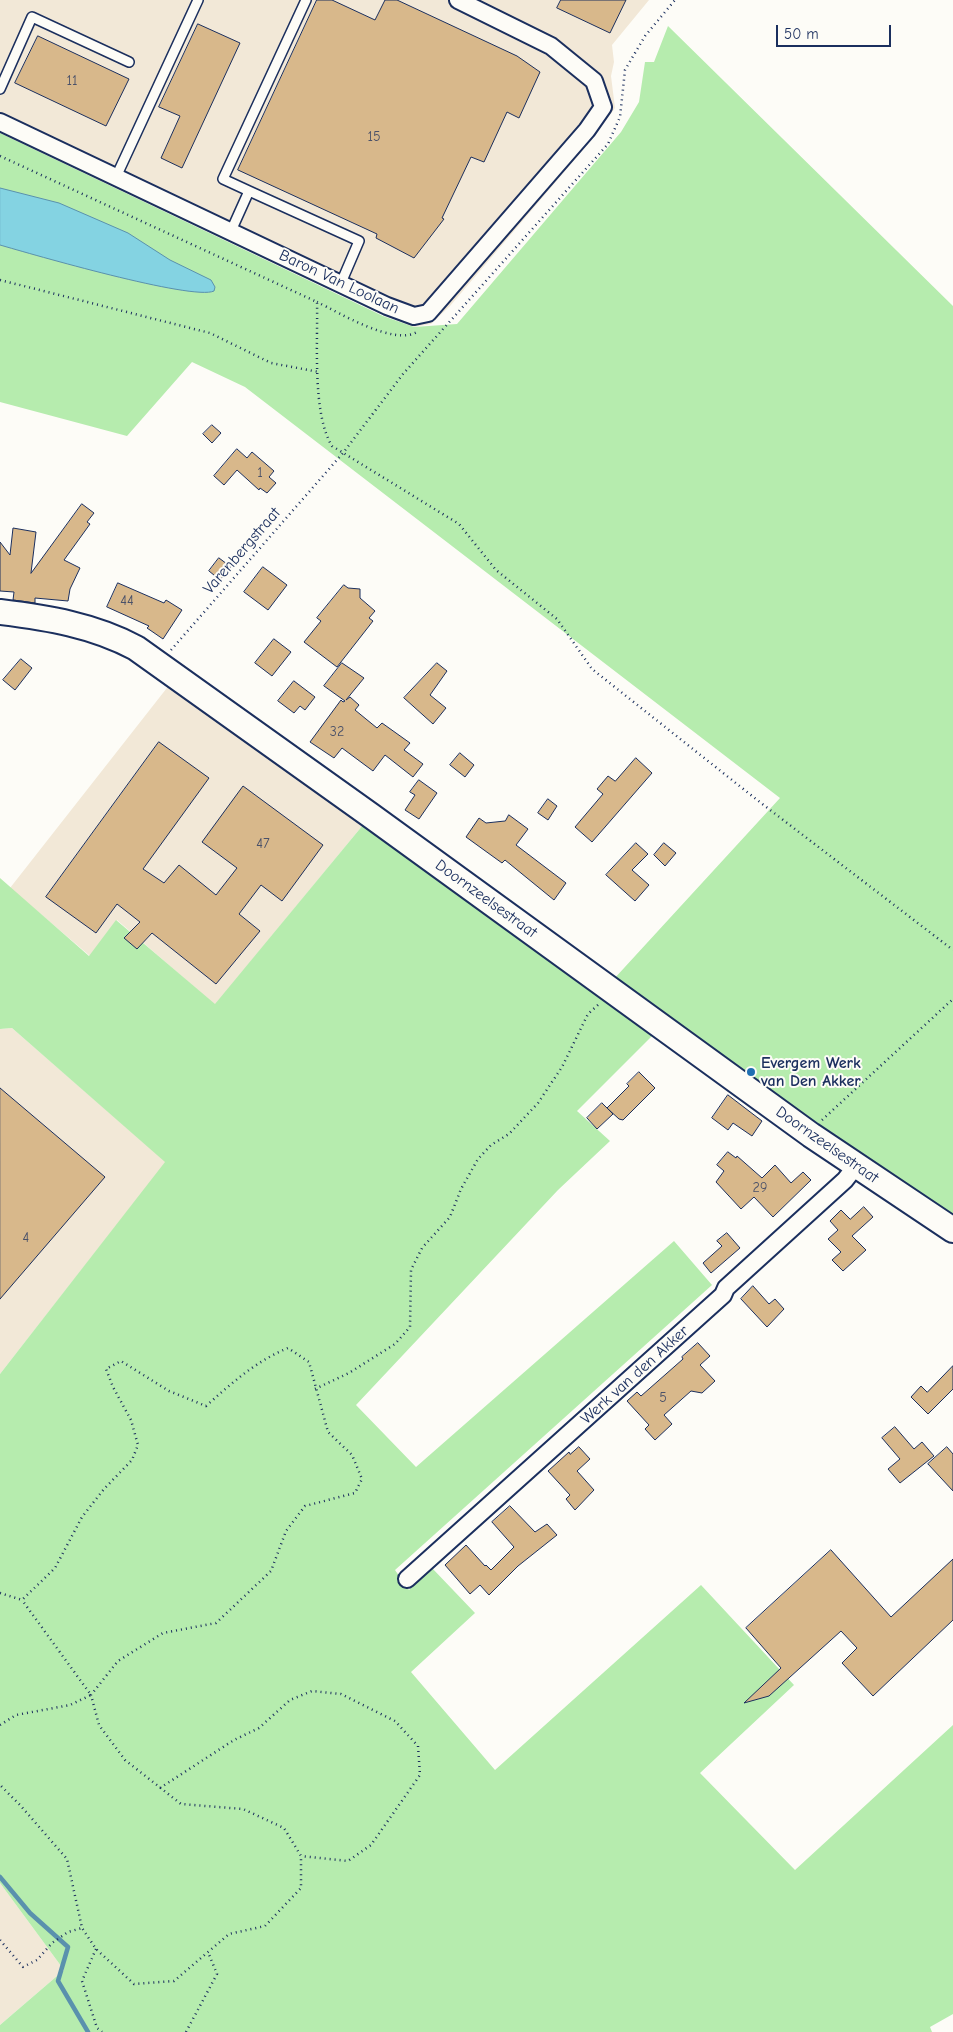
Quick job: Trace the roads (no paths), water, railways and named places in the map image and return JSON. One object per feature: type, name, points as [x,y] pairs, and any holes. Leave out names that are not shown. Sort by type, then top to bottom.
[{"type":"main road","name":"Doornzeelsestraat","points":[[0,612],[68,622],[114,637],[160,665],[811,1135],[953,1230]]},
{"type":"street","name":"Baron Van Loolaan","points":[[0,122],[387,306],[414,316],[428,313],[587,130],[603,107],[594,81],[551,46],[458,0]]},
{"type":"street","name":"Werk van den Akker","points":[[407,1579],[723,1295],[726,1288],[845,1180],[856,1166]]},
{"type":"lane","points":[[116,177],[198,0]]},
{"type":"lane","points":[[306,0],[223,179],[359,241],[341,283]]},
{"type":"lane","points":[[0,89],[32,16],[129,62]]},
{"type":"lane","points":[[230,231],[249,191]]},
{"type":"water","points":[[0,188],[59,203],[128,233],[170,260],[211,280],[215,287],[214,291],[200,292],[145,283],[0,245]]},
{"type":"waterway","points":[[0,1877],[30,1913],[68,1947],[58,1981],[88,2032]]},
{"type":"place","name":"Evergem Werk van Den Akker","points":[[751,1072]]}]
